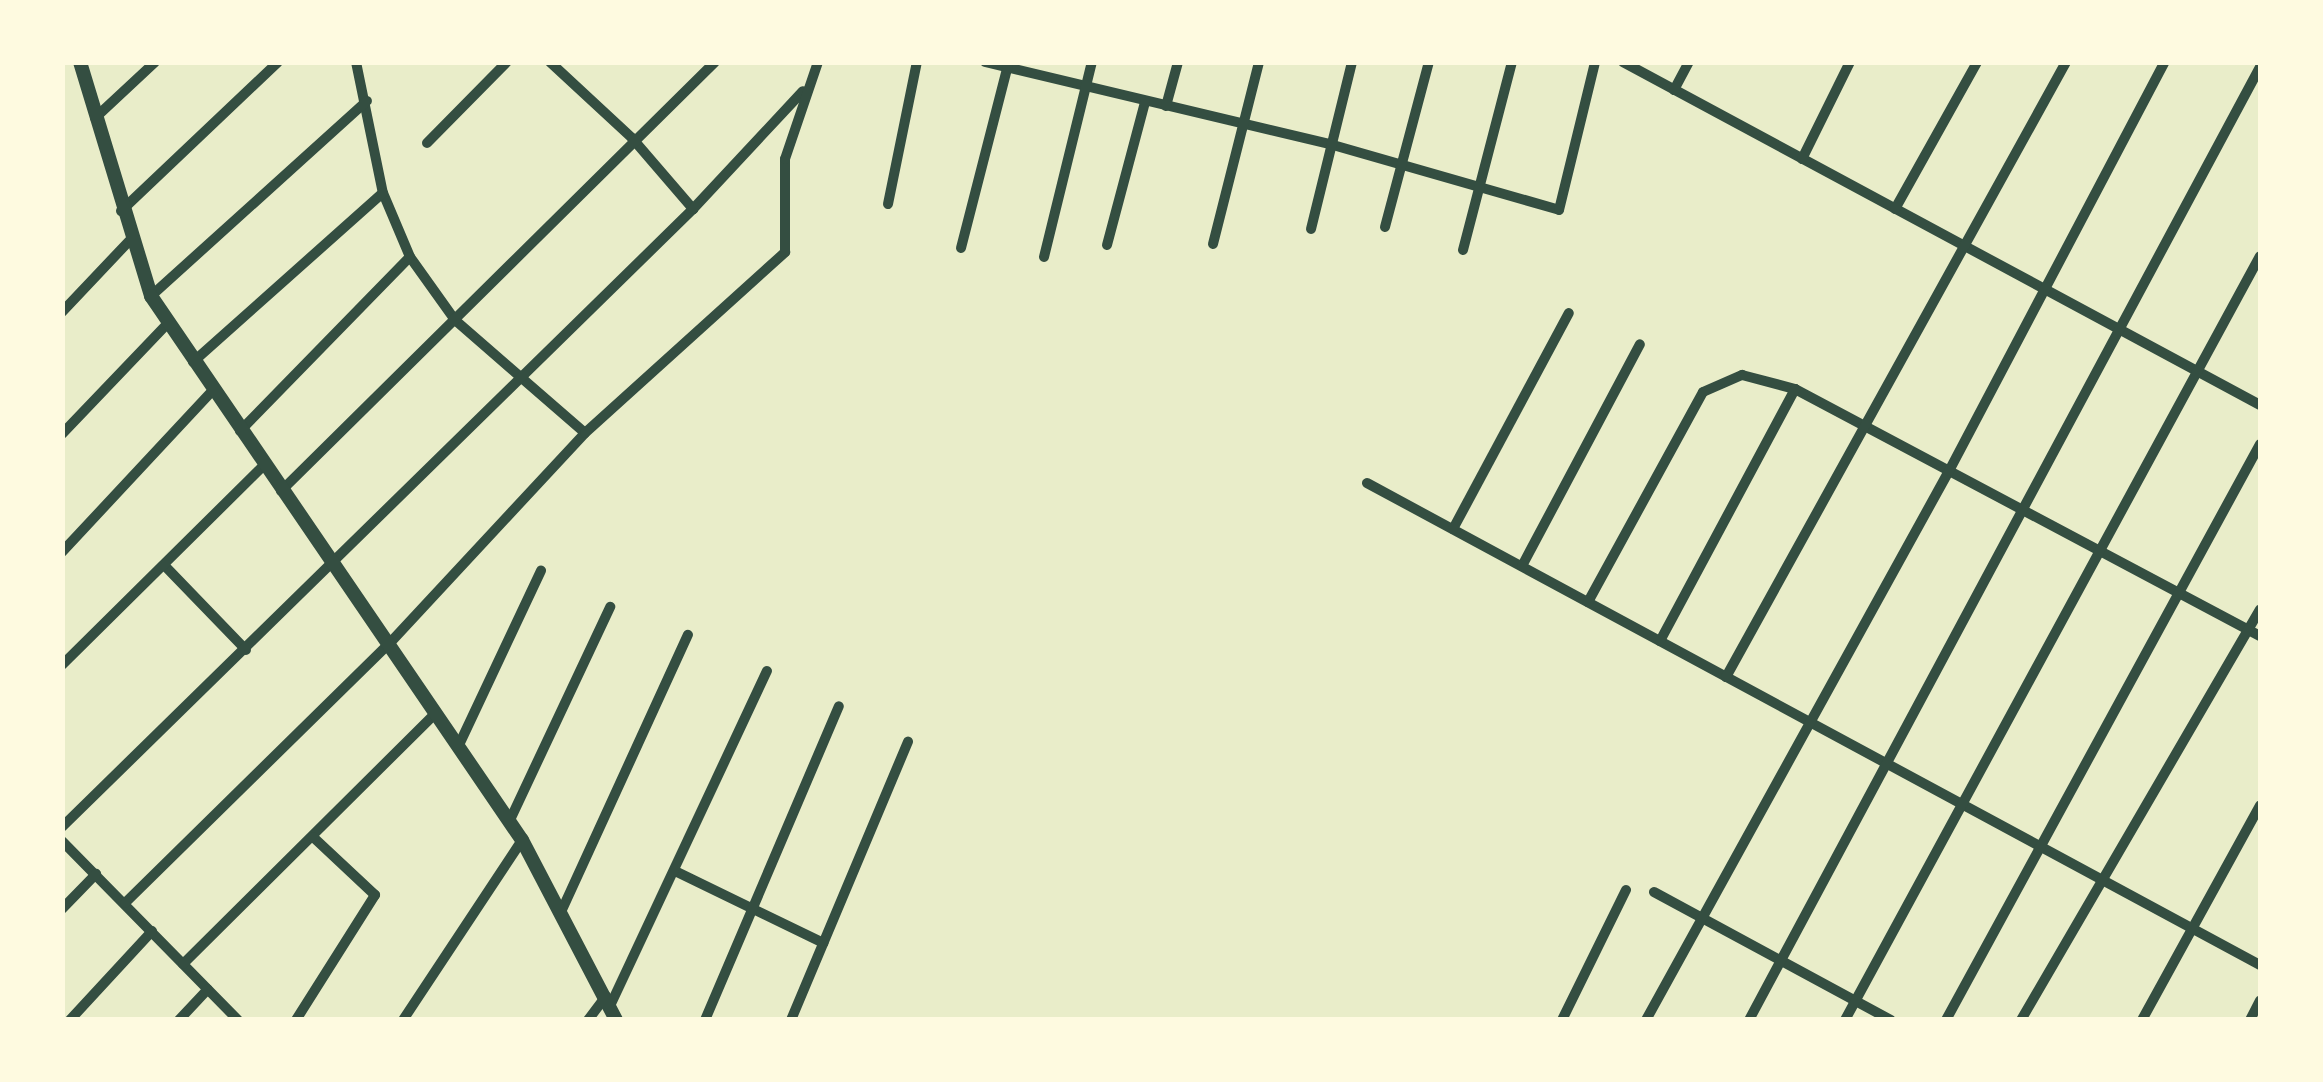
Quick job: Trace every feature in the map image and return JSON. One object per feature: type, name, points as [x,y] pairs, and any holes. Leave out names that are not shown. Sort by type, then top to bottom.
[{"type":"street","points":[[80,62],[120,211],[152,296],[192,363],[522,840],[611,1007]]},
{"type":"street","points":[[95,118],[155,62]]},
{"type":"street","points":[[120,211],[278,62]]},
{"type":"street","points":[[356,62],[367,101],[382,193],[410,257],[455,320],[585,433]]},
{"type":"street","points":[[427,143],[507,62]]},
{"type":"street","points":[[550,62],[632,138],[693,209]]},
{"type":"street","points":[[281,491],[632,138],[714,62]]},
{"type":"street","points":[[125,903],[388,645],[585,433],[785,252],[785,159],[805,88],[818,62]]},
{"type":"street","points":[[888,204],[917,62]]},
{"type":"street","points":[[985,62],[1333,145],[1559,210],[1595,62]]},
{"type":"street","points":[[1044,257],[1092,62]]},
{"type":"street","points":[[1166,106],[1178,62]]},
{"type":"street","points":[[1214,244],[1259,62]]},
{"type":"street","points":[[1311,229],[1352,62]]},
{"type":"street","points":[[1385,228],[1428,62]]},
{"type":"street","points":[[1462,250],[1512,62]]},
{"type":"street","points":[[1623,62],[2260,405]]},
{"type":"street","points":[[1674,90],[1689,62]]},
{"type":"street","points":[[1802,158],[1850,62]]},
{"type":"street","points":[[1895,209],[1977,62]]},
{"type":"street","points":[[1726,676],[1968,248],[2066,62]]},
{"type":"street","points":[[1646,1020],[1699,916],[1812,723],[1949,471],[2165,62]]},
{"type":"street","points":[[961,248],[1008,65]]},
{"type":"street","points":[[1748,1020],[2260,67]]},
{"type":"street","points":[[62,826],[334,565],[518,376],[693,209],[805,88]]},
{"type":"street","points":[[152,296],[367,101]]},
{"type":"street","points":[[1107,245],[1145,102]]},
{"type":"street","points":[[192,363],[382,193]]},
{"type":"street","points":[[62,312],[130,240]]},
{"type":"street","points":[[1845,1020],[2260,256]]},
{"type":"street","points":[[240,431],[410,257]]},
{"type":"street","points":[[1452,529],[1569,314]]},
{"type":"street","points":[[62,434],[168,323]]},
{"type":"street","points":[[1522,566],[1640,344]]},
{"type":"street","points":[[1588,602],[1703,392],[1742,375],[1794,389],[2260,636]]},
{"type":"street","points":[[1660,641],[1794,389]]},
{"type":"street","points":[[62,552],[212,390]]},
{"type":"street","points":[[1946,1020],[2260,444]]},
{"type":"street","points":[[62,666],[264,465]]},
{"type":"street","points":[[1367,483],[2260,965]]},
{"type":"street","points":[[164,564],[246,650]]},
{"type":"street","points":[[458,748],[541,571]]},
{"type":"street","points":[[510,822],[610,607]]},
{"type":"street","points":[[2021,1020],[2260,610]]},
{"type":"street","points":[[561,912],[688,634]]},
{"type":"street","points":[[588,1020],[611,1007],[767,670]]},
{"type":"street","points":[[705,1020],[839,706]]},
{"type":"street","points":[[184,964],[435,714]]},
{"type":"street","points":[[791,1020],[908,742]]},
{"type":"street","points":[[2142,1020],[2260,805]]},
{"type":"street","points":[[296,1020],[375,895],[313,837]]},
{"type":"street","points":[[403,1020],[522,840]]},
{"type":"street","points":[[62,841],[238,1020]]},
{"type":"street","points":[[675,871],[823,943]]},
{"type":"street","points":[[62,909],[96,874]]},
{"type":"street","points":[[1562,1020],[1626,890]]},
{"type":"street","points":[[1654,892],[1891,1020]]},
{"type":"street","points":[[70,1020],[152,931]]},
{"type":"street","points":[[179,1020],[208,988]]},
{"type":"street","points":[[2250,1020],[2260,1000]]}]
